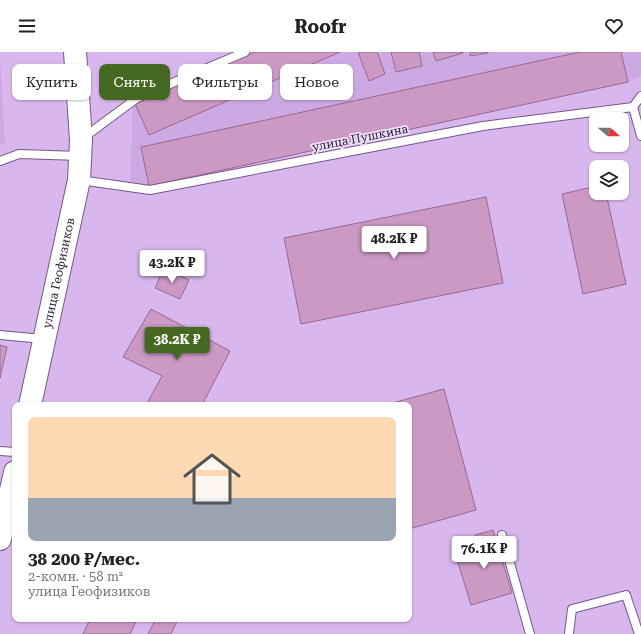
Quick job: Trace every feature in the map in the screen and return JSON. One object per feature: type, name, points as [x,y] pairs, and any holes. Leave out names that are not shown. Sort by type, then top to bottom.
[{"type":"main road","name":"улица Геофизиков","points":[[31,402],[79,180],[80,148],[75,52]]},
{"type":"main road","name":"улица Геофизиков","points":[[80,148],[89,102],[88,52]]},
{"type":"main road","points":[[0,540],[12,486]]},
{"type":"lane","points":[[0,161],[19,154],[80,148],[137,98],[245,52]]},
{"type":"lane","points":[[641,96],[633,106],[641,136]]},
{"type":"lane","name":"улица Пушкина","points":[[79,180],[150,190],[483,126],[633,106]]},
{"type":"lane","points":[[0,335],[45,339]]},
{"type":"lane","points":[[0,451],[12,452]]},
{"type":"lane","points":[[502,535],[530,634]]},
{"type":"lane","points":[[569,634],[572,609],[626,595],[639,634]]},
{"type":"shaded area","points":[[237,52],[641,52],[641,76],[628,82],[130,191],[133,100],[170,100],[170,80],[178,76],[178,100],[272,100],[272,64],[208,64]]},
{"type":"shaded area","points":[[0,57],[5,143],[0,145]]},
{"type":"building","points":[[255,52],[340,52],[312,64],[280,64],[280,78],[272,82],[272,64],[227,64]]},
{"type":"building","points":[[358,52],[377,52],[385,74],[369,81]]},
{"type":"building","points":[[391,52],[419,52],[422,66],[396,72]]},
{"type":"building","points":[[433,52],[463,52],[463,53],[436,61]]},
{"type":"building","points":[[470,52],[488,52],[488,53],[470,56]]},
{"type":"building","points":[[580,52],[621,52],[628,82],[149,186],[141,147]]},
{"type":"building","points":[[178,85],[178,100],[230,100],[149,135],[135,104],[144,100],[170,100],[170,89]]},
{"type":"building","points":[[589,188],[589,200],[608,200],[626,284],[583,294],[562,194]]},
{"type":"building","points":[[486,197],[503,283],[301,324],[284,238]]},
{"type":"building","points":[[164,268],[189,280],[180,299],[155,288]]},
{"type":"building","points":[[151,309],[230,351],[204,402],[148,402],[162,376],[123,357]]},
{"type":"building","points":[[0,345],[7,347],[0,378]]},
{"type":"building","points":[[444,389],[476,510],[412,528],[412,402],[396,402]]},
{"type":"building","points":[[493,530],[512,593],[471,605],[455,553],[478,546],[475,535]]},
{"type":"building","points":[[89,622],[136,622],[130,634],[83,634]]},
{"type":"building","points":[[154,622],[177,622],[171,634],[148,634]]}]
